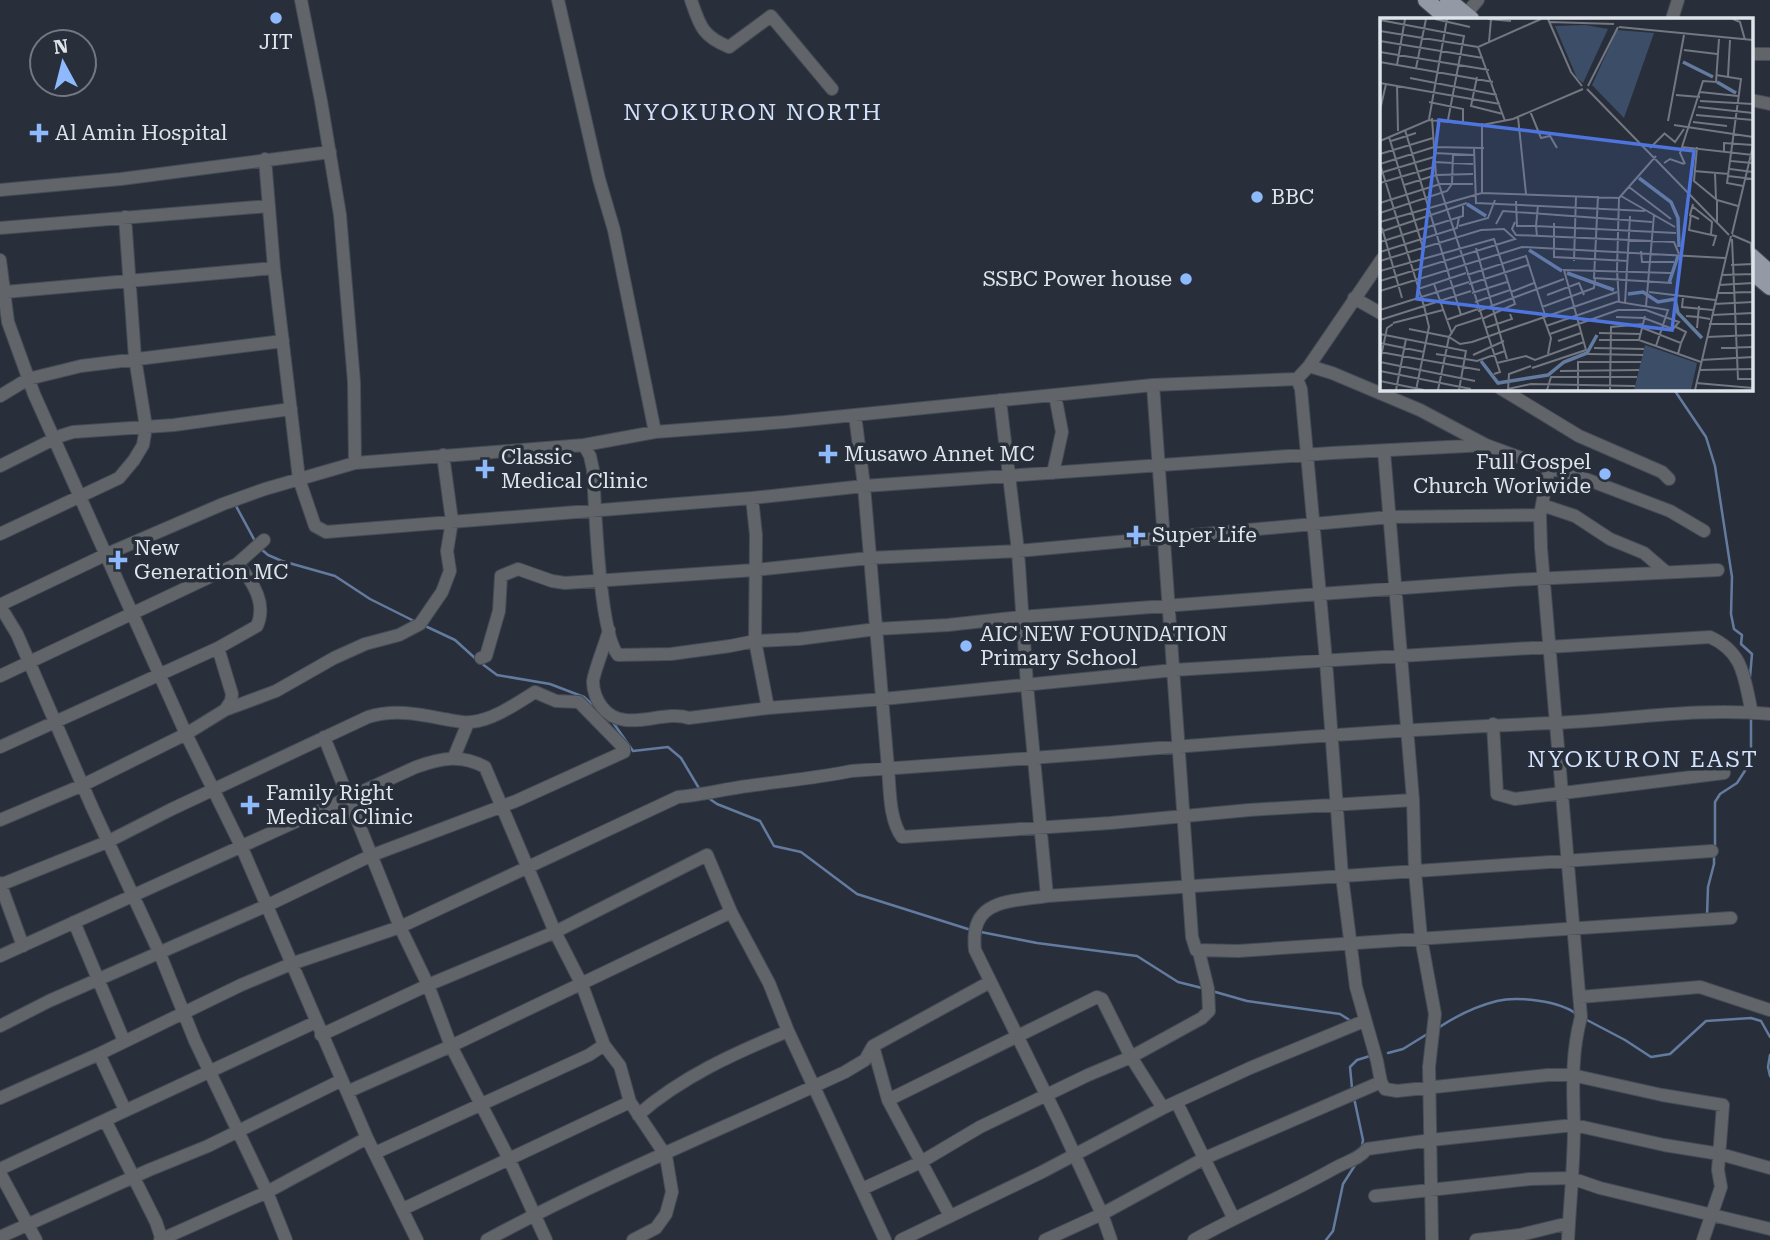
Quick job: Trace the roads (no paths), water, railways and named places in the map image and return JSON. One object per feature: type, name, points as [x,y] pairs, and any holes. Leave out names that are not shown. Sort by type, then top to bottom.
[{"type":"main road","points":[[1426,0],[1447,18]]},
{"type":"main road","points":[[1448,0],[1468,17]]},
{"type":"main road","points":[[1752,258],[1763,275]]},
{"type":"street","points":[[301,0],[340,215],[354,382],[355,463]]},
{"type":"street","points":[[558,0],[599,179],[614,230],[655,432]]},
{"type":"street","points":[[691,0],[699,21],[711,40],[729,47],[771,16],[832,89]]},
{"type":"street","points":[[1468,17],[1478,0]]},
{"type":"street","points":[[1672,18],[1678,0]]},
{"type":"street","points":[[1752,54],[1770,54]]},
{"type":"street","points":[[1752,100],[1770,104]]},
{"type":"street","points":[[0,190],[121,179],[330,152]]},
{"type":"street","points":[[265,159],[274,268],[299,479],[315,526],[326,532],[1010,475],[1486,445]]},
{"type":"street","points":[[0,228],[269,206]]},
{"type":"street","points":[[0,534],[119,478],[142,445],[146,427],[135,358],[125,217]]},
{"type":"street","points":[[0,260],[5,292],[4,323],[186,734],[268,905],[366,1138],[417,1240]]},
{"type":"street","points":[[286,1240],[267,1192],[183,1013],[160,954],[107,842],[18,634],[0,606],[107,554],[223,504],[355,463],[584,445],[655,432],[1153,385],[1297,379],[1309,366],[1380,260]]},
{"type":"street","points":[[5,292],[274,268]]},
{"type":"street","points":[[1354,298],[1380,313]]},
{"type":"street","points":[[0,396],[28,379],[81,366],[283,341]]},
{"type":"street","points":[[1309,366],[1420,410],[1486,445],[1632,495],[1670,511],[1704,531]]},
{"type":"street","points":[[1297,379],[1301,389],[1314,524],[1342,876],[1356,988],[1381,1082],[1391,1091],[1548,1075],[1572,1075],[1723,1105],[1718,1170],[1721,1187],[1703,1240]]},
{"type":"street","points":[[862,1189],[921,1162],[980,1127],[1131,1057],[1202,1018],[1209,1011],[1208,989],[1199,952],[1194,947],[1192,937],[1153,385]]},
{"type":"street","points":[[1503,390],[1558,425],[1662,472],[1669,479]]},
{"type":"street","points":[[1053,473],[1062,432],[1055,395]]},
{"type":"street","points":[[1000,400],[1018,551],[1021,617],[1047,896]]},
{"type":"street","points":[[0,466],[73,432],[146,427],[291,409]]},
{"type":"street","points":[[855,415],[864,486],[892,808],[902,837],[1413,800]]},
{"type":"street","points":[[584,445],[593,470],[600,579],[609,630],[614,650],[618,655],[624,656],[671,654],[754,641],[799,639],[876,629],[1170,605],[1543,578],[1718,570]]},
{"type":"street","points":[[1384,451],[1413,800],[1415,871],[1421,938],[1435,1014],[1429,1067],[1432,1240]]},
{"type":"street","points":[[0,820],[83,785],[186,734],[225,710],[276,691],[334,657],[399,635],[420,624],[442,592],[450,571],[447,551],[452,520],[443,455]]},
{"type":"street","points":[[1549,468],[1541,510],[1543,578],[1581,1017],[1572,1075],[1574,1125],[1568,1240]]},
{"type":"street","points":[[752,498],[756,535],[754,641],[768,708]]},
{"type":"street","points":[[481,659],[486,656],[496,625],[501,576],[518,569],[565,583],[754,570],[869,558],[1018,551],[1391,517],[1541,510],[1575,516],[1610,539],[1644,553],[1666,572]]},
{"type":"street","points":[[0,676],[237,564],[264,540]]},
{"type":"street","points":[[0,747],[247,634],[257,626],[262,607],[251,579],[237,564]]},
{"type":"street","points":[[0,1098],[291,964],[400,927],[678,797],[888,768],[1331,734],[1556,723],[1708,710],[1760,713],[1734,652],[1724,643],[1710,637],[1174,670],[768,708],[689,718],[678,714],[625,720],[614,719],[597,700],[593,681],[609,630]]},
{"type":"street","points":[[218,648],[232,694],[225,710]]},
{"type":"street","points":[[0,1026],[370,856],[502,806],[624,752],[624,748],[579,702],[556,701],[535,692],[506,709],[468,723],[400,712],[383,712],[324,737],[107,842],[0,885],[23,946]]},
{"type":"street","points":[[454,757],[468,723]]},
{"type":"street","points":[[1493,724],[1497,794],[1515,799],[1724,773]]},
{"type":"street","points":[[324,737],[370,856],[428,985],[451,1046],[509,1159],[546,1240]]},
{"type":"street","points":[[0,956],[416,767],[438,759],[454,757],[485,767],[555,932],[582,985],[604,1045],[620,1066],[630,1102],[664,1152],[673,1192],[672,1199],[662,1222],[639,1239]]},
{"type":"street","points":[[1111,1240],[1102,1213],[1075,1154],[975,950],[974,931],[979,916],[991,906],[1047,896],[1712,850]]},
{"type":"street","points":[[321,1035],[428,985],[555,932],[707,855],[731,912],[769,983],[813,1087],[885,1240]]},
{"type":"street","points":[[0,1237],[208,1146],[238,1130],[451,1046],[731,912]]},
{"type":"street","points":[[1199,952],[1731,918]]},
{"type":"street","points":[[74,922],[124,1041]]},
{"type":"street","points":[[487,1240],[589,1187],[610,1180],[664,1152],[813,1087],[865,1060],[873,1046],[990,982]]},
{"type":"street","points":[[1580,998],[1700,987],[1770,1010]]},
{"type":"street","points":[[888,1100],[1100,998],[1131,1057],[1163,1108]]},
{"type":"street","points":[[901,1240],[1163,1108],[1250,1068],[1364,1021]]},
{"type":"street","points":[[36,1240],[0,1171],[316,1022]]},
{"type":"street","points":[[638,1115],[660,1096],[737,1051],[788,1031]]},
{"type":"street","points":[[375,1153],[589,1055],[604,1045]]},
{"type":"street","points":[[873,1046],[888,1100],[950,1216]]},
{"type":"street","points":[[99,1054],[125,1110]]},
{"type":"street","points":[[1045,1240],[1205,1158],[1381,1082]]},
{"type":"street","points":[[403,1209],[630,1102]]},
{"type":"street","points":[[1177,1103],[1233,1217]]},
{"type":"street","points":[[105,1120],[156,1222],[161,1240],[267,1192],[366,1138]]},
{"type":"street","points":[[1194,1240],[1233,1217],[1360,1158],[1367,1149],[1431,1140],[1574,1125],[1720,1154],[1770,1168]]},
{"type":"street","points":[[1375,1196],[1432,1188],[1571,1178],[1600,1188],[1770,1229]]},
{"type":"street","points":[[1476,1240],[1520,1235],[1569,1223]]},
{"type":"waterway","points":[[1674,390],[1706,437],[1715,466],[1732,577],[1731,614],[1734,629],[1742,635],[1741,644],[1752,654],[1750,677]]},
{"type":"waterway","points":[[236,506],[256,543]]},
{"type":"waterway","points":[[260,548],[282,561],[335,576],[370,599],[414,621]]},
{"type":"waterway","points":[[423,625],[455,640],[476,659]]},
{"type":"waterway","points":[[481,663],[497,675],[550,684],[584,697],[596,708]]},
{"type":"waterway","points":[[1715,848],[1715,802],[1720,794],[1737,783],[1748,766],[1751,758],[1751,719]]},
{"type":"waterway","points":[[612,721],[633,751],[668,747],[681,758],[700,790]]},
{"type":"waterway","points":[[707,797],[717,804],[760,821],[774,846],[801,852],[857,894],[971,930]]},
{"type":"waterway","points":[[1707,916],[1708,887],[1714,854]]},
{"type":"waterway","points":[[981,932],[1037,943],[1137,956],[1178,982],[1202,988]]},
{"type":"waterway","points":[[1212,991],[1247,1001],[1340,1014],[1351,1021]]},
{"type":"waterway","points":[[1438,1028],[1474,1009],[1506,1000],[1527,999],[1550,1003],[1576,1014]]},
{"type":"waterway","points":[[1585,1019],[1651,1057],[1670,1054],[1706,1021],[1751,1018],[1761,1021],[1770,1037]]},
{"type":"waterway","points":[[1388,1053],[1403,1049],[1429,1033]]},
{"type":"waterway","points":[[1770,1055],[1770,1076]]},
{"type":"waterway","points":[[1352,1088],[1350,1067],[1357,1060],[1370,1056]]},
{"type":"waterway","points":[[1354,1098],[1362,1146]]},
{"type":"waterway","points":[[1326,1240],[1333,1231],[1343,1184],[1357,1162]]},
{"type":"place","name":"JIT","points":[[276,18]]},
{"type":"place","name":"Al Amin Hospital","points":[[39,133]]},
{"type":"place","name":"BBC","points":[[1257,197]]},
{"type":"place","name":"SSBC Power house","points":[[1186,279]]},
{"type":"place","name":"Musawo Annet MC","points":[[828,454]]},
{"type":"place","name":"Classic Medical Clinic","points":[[485,469]]},
{"type":"place","name":"Full Gospel Church Worlwide","points":[[1605,474]]},
{"type":"place","name":"Super Life","points":[[1136,535]]},
{"type":"place","name":"New Generation MC","points":[[118,560]]},
{"type":"place","name":"AIC NEW FOUNDATION Primary School","points":[[966,646]]},
{"type":"place","name":"Family Right Medical Clinic","points":[[250,805]]},
{"type":"district","name":"NYOKURON NORTH","points":[[753,112]]},
{"type":"district","name":"NYOKURON EAST","points":[[1643,759]]}]
